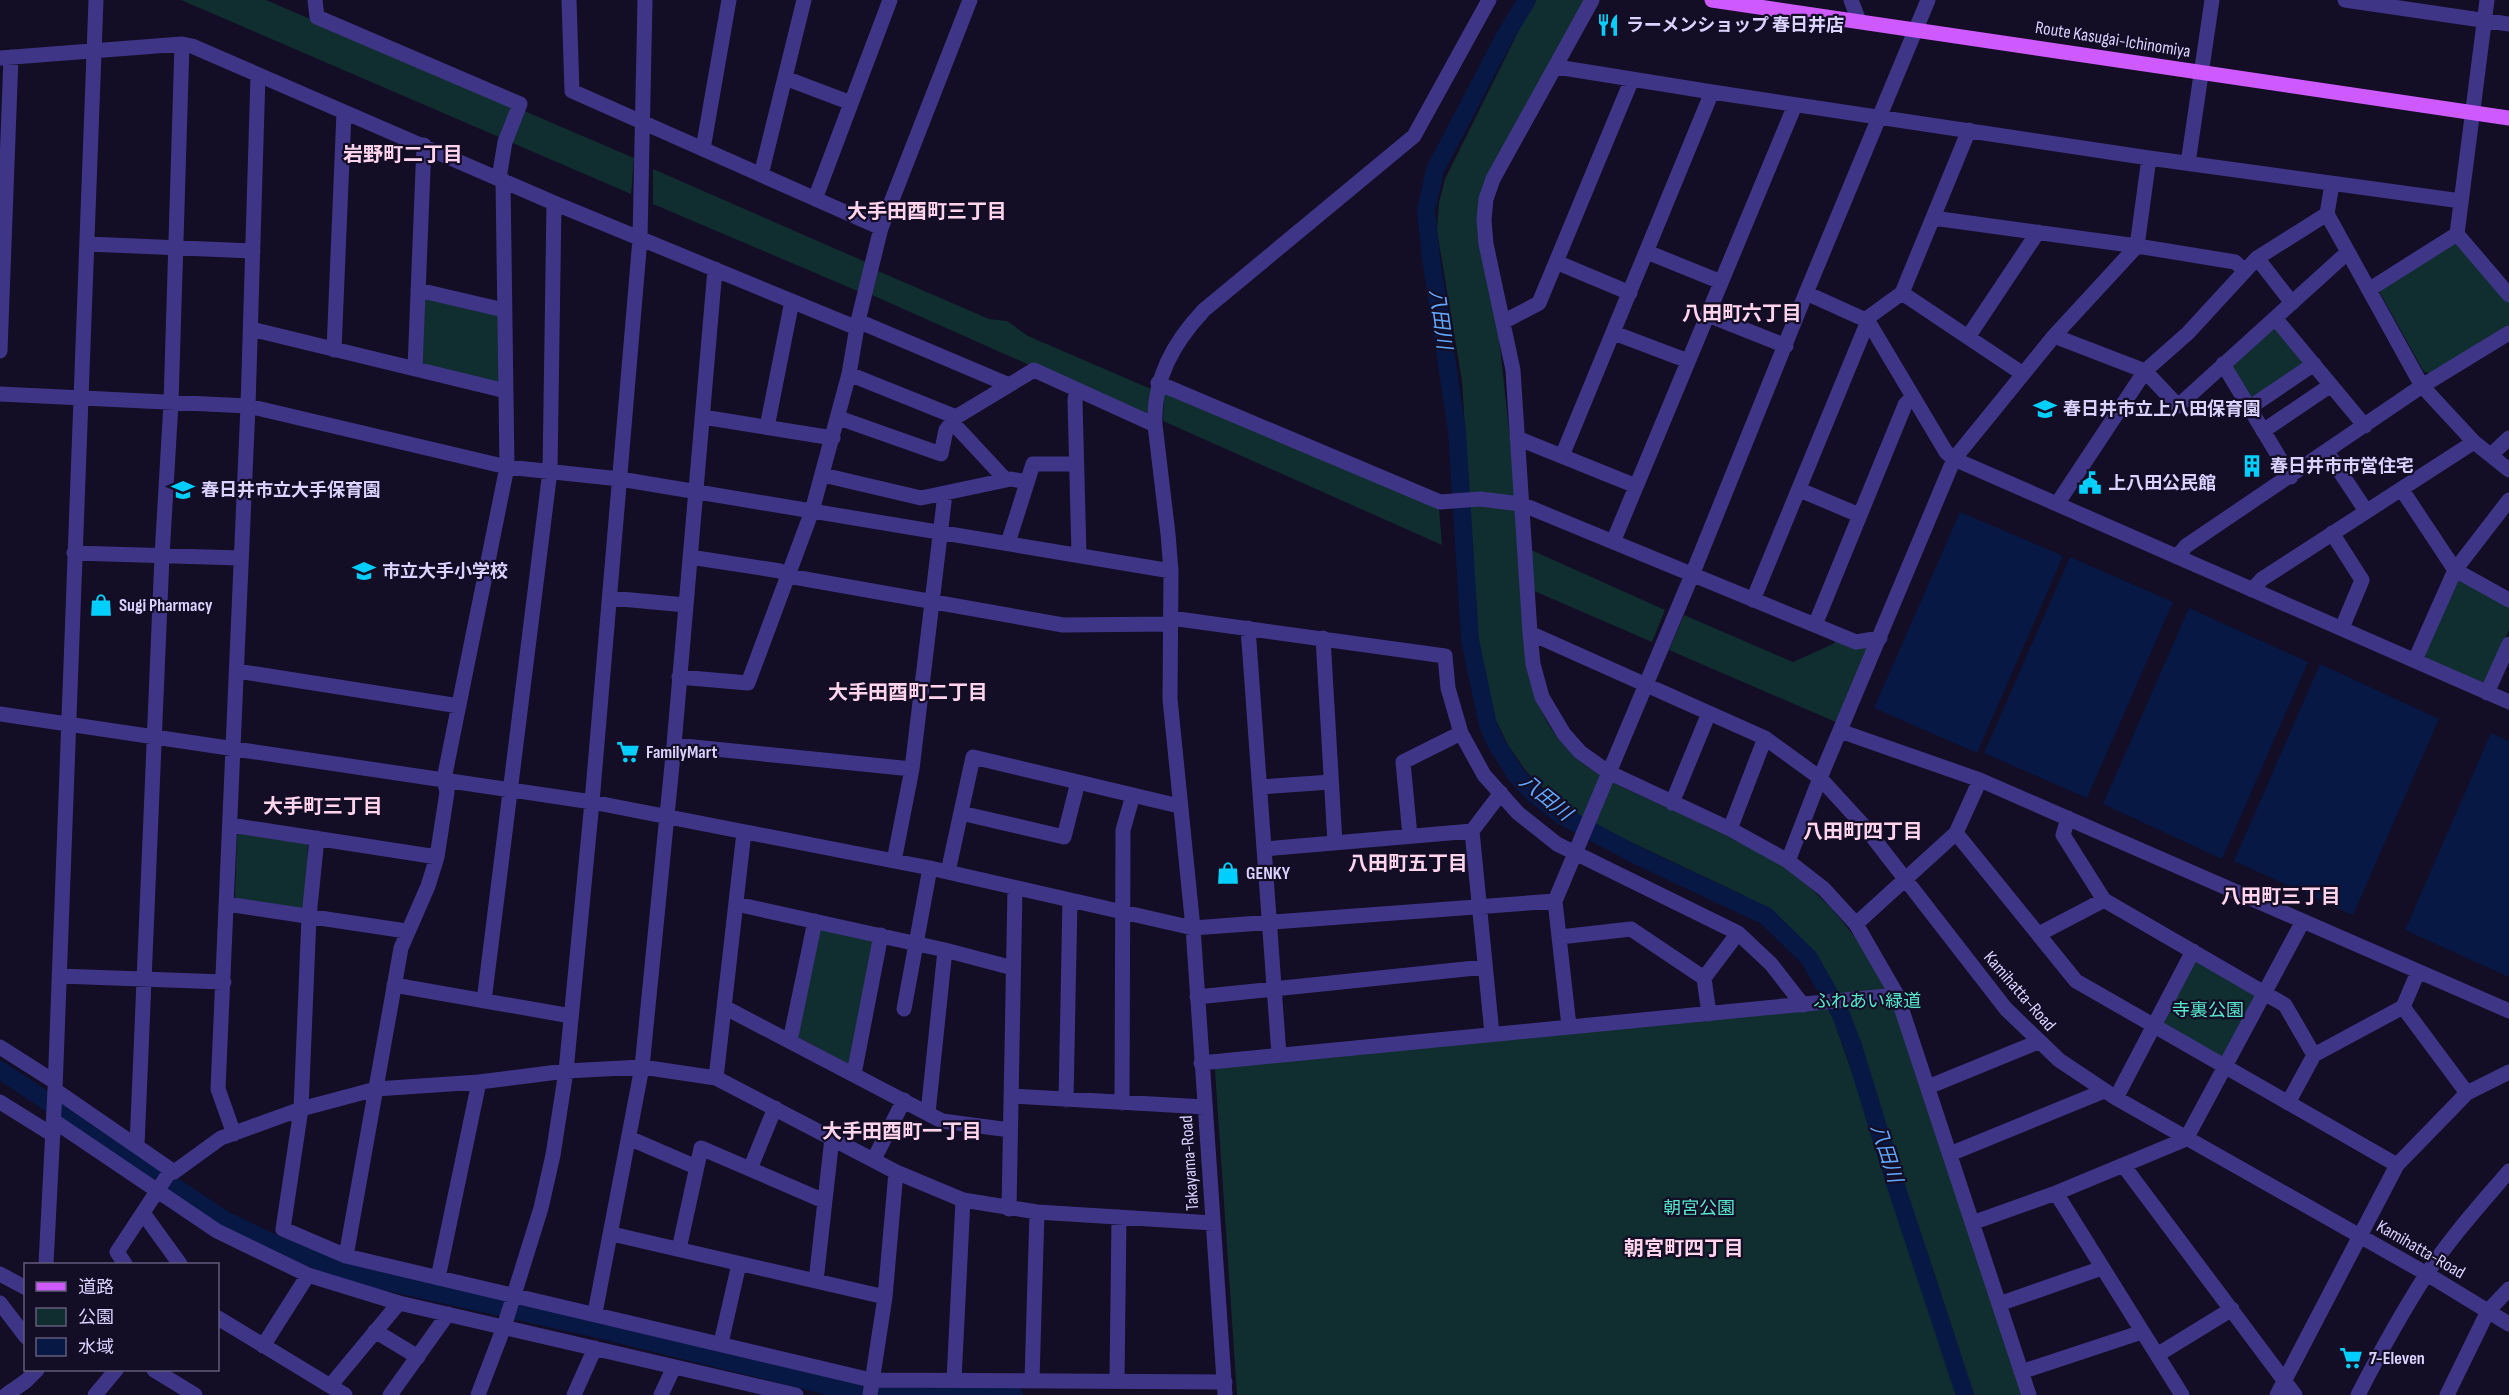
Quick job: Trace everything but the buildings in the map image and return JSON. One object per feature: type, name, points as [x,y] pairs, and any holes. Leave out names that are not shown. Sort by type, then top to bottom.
[{"type":"main road","name":"Route Kasugai-Ichinomiya","points":[[1712,0],[2509,118]]},
{"type":"street","points":[[46,1263],[55,1086],[96,0]]},
{"type":"street","points":[[315,0],[317,17],[520,104],[505,142],[501,179],[507,466],[444,779],[447,792],[437,857],[428,886],[406,931],[401,948],[346,1256]]},
{"type":"street","points":[[569,0],[572,91],[881,228]]},
{"type":"street","points":[[478,1395],[505,1324],[541,1208],[553,1155],[566,1071],[592,802],[640,239],[645,0]]},
{"type":"street","points":[[703,149],[729,0]]},
{"type":"street","points":[[761,175],[804,0]]},
{"type":"street","points":[[815,199],[890,0]]},
{"type":"street","points":[[679,677],[748,682],[812,512],[823,475],[839,418],[881,228],[970,0]]},
{"type":"street","name":"Takayama-Road","points":[[1225,1388],[1193,928],[1170,699],[1171,571],[1155,425],[1154,408],[1158,383],[1169,356],[1185,331],[1204,310],[1414,136],[1489,0]]},
{"type":"street","points":[[1592,0],[1493,179],[1486,199],[1484,219],[1486,243],[1513,370],[1530,633],[1533,664],[1542,697],[1552,717],[1580,752],[1608,772],[1730,829],[1788,861],[1824,890],[1856,924],[1897,995],[2028,1395]]},
{"type":"street","points":[[1851,0],[1859,21]]},
{"type":"street","points":[[1569,1026],[1555,901],[1692,575],[1928,0]]},
{"type":"street","points":[[2188,163],[2212,0]]},
{"type":"street","points":[[2345,0],[2424,6],[2509,24]]},
{"type":"street","points":[[2487,0],[2457,234],[2509,295]]},
{"type":"street","points":[[138,1146],[162,556],[171,403],[182,44]]},
{"type":"street","points":[[0,351],[6,58],[182,44],[192,46],[640,239],[1009,385]]},
{"type":"street","points":[[1557,67],[2149,158],[2460,201]]},
{"type":"street","points":[[234,1134],[218,1089],[248,406],[258,75]]},
{"type":"street","points":[[785,78],[851,102]]},
{"type":"street","points":[[1503,322],[1539,303],[1632,79]]},
{"type":"street","points":[[1562,456],[1712,92]]},
{"type":"street","points":[[1613,542],[1795,105]]},
{"type":"street","points":[[334,350],[344,112]]},
{"type":"street","points":[[1753,600],[1800,490],[1867,320],[1902,293],[1969,130]]},
{"type":"street","points":[[414,368],[424,145]]},
{"type":"street","points":[[1788,861],[1820,778],[1954,459],[2054,336],[2137,246],[2149,158]]},
{"type":"street","points":[[2332,184],[2327,214],[2422,386],[2474,442],[2509,470]]},
{"type":"street","points":[[484,1001],[550,471],[554,203]]},
{"type":"street","points":[[2057,504],[2145,371],[2188,333],[2257,258],[2327,214]]},
{"type":"street","points":[[1933,218],[2235,262],[2245,271]]},
{"type":"street","points":[[1968,337],[2038,232]]},
{"type":"street","points":[[2370,289],[2457,234]]},
{"type":"street","points":[[87,244],[253,251]]},
{"type":"street","points":[[1647,252],[1721,282]]},
{"type":"street","points":[[2054,336],[2145,371],[2178,406],[2348,252]]},
{"type":"street","points":[[2257,258],[2292,303]]},
{"type":"street","points":[[1556,262],[1630,293]]},
{"type":"street","points":[[595,1313],[612,1234],[642,1067],[674,745],[715,269]]},
{"type":"street","points":[[418,290],[504,310]]},
{"type":"street","points":[[1806,293],[1867,320],[1912,398],[1946,452],[1954,459],[2509,702]]},
{"type":"street","points":[[1902,293],[2023,374]]},
{"type":"street","points":[[767,428],[792,301]]},
{"type":"street","points":[[1707,315],[1786,346]]},
{"type":"street","points":[[2275,318],[2365,426]]},
{"type":"street","points":[[251,329],[506,391]]},
{"type":"street","points":[[1614,333],[1688,361]]},
{"type":"street","points":[[2177,557],[2186,546],[2291,477],[2422,386],[2507,338]]},
{"type":"street","points":[[2223,364],[2291,477]]},
{"type":"street","points":[[2250,408],[2314,364]]},
{"type":"street","points":[[839,418],[940,454],[946,430],[954,419],[1034,370],[1155,425]]},
{"type":"street","points":[[849,374],[954,419],[1006,480]]},
{"type":"street","points":[[1158,383],[1440,502],[1480,499],[1521,504],[1856,642],[1880,638]]},
{"type":"street","points":[[2263,431],[2331,385]]},
{"type":"street","points":[[1077,390],[1075,400],[1079,555]]},
{"type":"street","points":[[0,394],[248,406],[507,466],[620,479],[1171,571]]},
{"type":"street","points":[[1815,625],[1905,405],[1912,398]]},
{"type":"street","points":[[703,417],[833,438]]},
{"type":"street","points":[[1517,438],[1636,486]]},
{"type":"street","points":[[2491,455],[2509,438]]},
{"type":"street","points":[[2252,590],[2262,579],[2332,532],[2474,442]]},
{"type":"street","points":[[2327,452],[2366,511]]},
{"type":"street","points":[[1008,543],[1033,464],[1076,464]]},
{"type":"street","points":[[823,475],[921,498],[1006,480],[1027,482]]},
{"type":"street","points":[[2402,489],[2455,570],[2509,600]]},
{"type":"street","points":[[1800,490],[1859,515]]},
{"type":"street","points":[[894,861],[912,769],[945,494]]},
{"type":"street","points":[[2415,660],[2455,570],[2509,500]]},
{"type":"street","points":[[2332,532],[2362,580],[2342,628]]},
{"type":"street","points":[[74,553],[240,558]]},
{"type":"street","points":[[690,557],[780,571],[788,576],[1063,625],[1171,621],[1248,628],[1445,656],[1448,688],[1461,733],[1484,775],[1518,813],[1539,831],[1575,853],[1738,933],[1771,963],[1809,1004]]},
{"type":"street","points":[[610,598],[686,605]]},
{"type":"street","points":[[1248,628],[1279,1055]]},
{"type":"street","name":"Kamihatta-Road","points":[[1530,633],[1765,738],[1820,778],[1864,826],[2006,1010],[2038,1042],[2110,1095],[2427,1274],[2509,1324]]},
{"type":"street","points":[[1323,638],[1335,843]]},
{"type":"street","points":[[2487,693],[2509,644]]},
{"type":"street","points":[[237,671],[459,706]]},
{"type":"street","points":[[1672,803],[1709,713]]},
{"type":"street","points":[[0,714],[592,802],[930,868],[1193,928],[1555,901]]},
{"type":"street","points":[[1840,731],[1980,780],[2509,1011]]},
{"type":"street","points":[[1410,836],[1403,762],[1461,733]]},
{"type":"street","points":[[1730,829],[1765,738]]},
{"type":"street","points":[[674,745],[912,769]]},
{"type":"street","points":[[948,872],[973,758],[1179,806]]},
{"type":"street","points":[[1856,924],[1956,832],[1980,780]]},
{"type":"street","points":[[961,813],[1064,837],[1078,782]]},
{"type":"street","points":[[1260,787],[1331,782]]},
{"type":"street","points":[[1492,1034],[1472,831],[1501,793]]},
{"type":"street","points":[[1122,1103],[1123,830],[1133,795]]},
{"type":"street","points":[[2067,818],[2062,835],[2104,900],[2285,1005],[2314,1055]]},
{"type":"street","points":[[230,825],[437,857]]},
{"type":"street","points":[[1264,849],[1472,831]]},
{"type":"street","points":[[716,1077],[744,832]]},
{"type":"street","points":[[1956,832],[2076,981],[2397,1165]]},
{"type":"street","points":[[317,838],[309,917],[302,1109],[283,1229],[346,1256],[513,1298],[595,1313],[721,1343],[870,1388],[954,1380],[1117,1380],[1225,1388]]},
{"type":"street","points":[[904,1009],[930,868]]},
{"type":"street","points":[[1009,1209],[1015,888]]},
{"type":"street","points":[[1066,1100],[1070,900]]},
{"type":"street","points":[[2039,934],[2104,900]]},
{"type":"street","points":[[227,904],[406,931]]},
{"type":"street","points":[[736,904],[916,943],[1013,968]]},
{"type":"street","points":[[790,1041],[815,921]]},
{"type":"street","points":[[1972,1223],[2056,1193],[2186,1139],[2303,921]]},
{"type":"street","points":[[1560,936],[1631,928],[1704,978]]},
{"type":"street","points":[[1709,1014],[1704,978],[1738,933]]},
{"type":"street","points":[[854,1074],[881,935]]},
{"type":"street","points":[[928,1113],[945,950]]},
{"type":"street","points":[[1950,1154],[2110,1095],[2155,1028],[2193,951]]},
{"type":"street","points":[[1197,997],[1485,967]]},
{"type":"street","points":[[2288,1103],[2314,1055],[2403,1007],[2418,972]]},
{"type":"street","points":[[59,976],[224,982]]},
{"type":"street","points":[[394,985],[571,1016]]},
{"type":"street","points":[[1201,1063],[1897,995]]},
{"type":"street","points":[[724,1007],[942,1121],[1010,1130]]},
{"type":"street","points":[[2403,1007],[2467,1093]]},
{"type":"street","points":[[1928,1087],[2038,1042]]},
{"type":"street","points":[[0,1047],[138,1146],[164,1180],[217,1231],[308,1275],[399,1303],[505,1324],[674,1367],[751,1390],[796,1395]]},
{"type":"street","points":[[124,1263],[117,1252],[164,1180],[221,1138],[302,1109],[376,1089],[479,1082],[566,1071],[642,1067],[716,1077],[896,1172],[963,1200],[1037,1212],[1214,1223]]},
{"type":"street","points":[[2277,1395],[2397,1165],[2467,1093],[2509,1072]]},
{"type":"street","points":[[438,1278],[479,1082]]},
{"type":"street","points":[[1011,1096],[1205,1107]]},
{"type":"street","points":[[873,1159],[904,1100]]},
{"type":"street","points":[[0,1102],[164,1180]]},
{"type":"street","points":[[750,1169],[775,1108]]},
{"type":"street","points":[[629,1138],[696,1167]]},
{"type":"street","points":[[816,1281],[832,1138]]},
{"type":"street","points":[[679,1249],[701,1148],[824,1201]]},
{"type":"street","points":[[2123,1165],[2295,1395]]},
{"type":"street","points":[[2358,1395],[2389,1335],[2427,1274],[2509,1171]]},
{"type":"street","points":[[870,1388],[885,1297],[896,1172]]},
{"type":"street","points":[[2056,1193],[2180,1394]]},
{"type":"street","points":[[954,1380],[963,1200]]},
{"type":"street","points":[[1032,1380],[1037,1212]]},
{"type":"street","points":[[143,1213],[179,1263]]},
{"type":"street","points":[[1117,1380],[1119,1217]]},
{"type":"street","points":[[612,1234],[885,1297]]},
{"type":"street","points":[[721,1343],[739,1264]]},
{"type":"street","points":[[1999,1304],[2103,1268]]},
{"type":"street","points":[[0,1274],[24,1287]]},
{"type":"street","points":[[263,1346],[308,1275]]},
{"type":"street","points":[[2446,1395],[2488,1311],[2509,1289]]},
{"type":"street","points":[[330,1386],[399,1303]]},
{"type":"street","points":[[0,1304],[24,1334]]},
{"type":"street","points":[[2157,1355],[2232,1309]]},
{"type":"street","points":[[390,1395],[448,1314]]},
{"type":"street","points":[[219,1319],[345,1395]]},
{"type":"street","points":[[375,1331],[418,1357]]},
{"type":"street","points":[[2020,1372],[2142,1332]]},
{"type":"street","points":[[574,1395],[595,1348]]},
{"type":"street","points":[[661,1395],[674,1367]]},
{"type":"street","points":[[12,1394],[35,1371]]},
{"type":"street","points":[[95,1395],[115,1371]]},
{"type":"street","points":[[156,1371],[195,1395]]},
{"type":"green space","points":[[181,0],[266,0],[634,158],[631,194]]},
{"type":"green space","name":"ふれあい緑道","points":[[1534,0],[1587,0],[1483,191],[1516,494],[1527,669],[1534,692],[1555,734],[1579,760],[1620,786],[1782,865],[1817,894],[1843,922],[1867,954],[1888,988],[2023,1395],[1973,1395],[1934,1272],[1846,1014],[1829,980],[1809,951],[1786,923],[1741,894],[1601,828],[1566,807],[1526,771],[1508,745],[1492,712],[1480,669],[1462,381],[1437,231],[1439,203],[1445,179]]},
{"type":"green space","points":[[653,169],[868,263],[860,292],[653,204]]},
{"type":"green space","points":[[2454,241],[2509,300],[2509,325],[2430,373],[2424,372],[2380,293],[2381,289]]},
{"type":"green space","points":[[878,271],[989,319],[1007,321],[1028,336],[1151,389],[1148,414],[1144,416],[872,295]]},
{"type":"green space","points":[[426,297],[498,314],[501,381],[497,384],[419,363],[422,299]]},
{"type":"green space","points":[[2274,326],[2307,363],[2251,402],[2231,365]]},
{"type":"green space","points":[[1168,393],[1439,509],[1442,545],[1163,421],[1164,395]]},
{"type":"green space","points":[[1529,549],[1665,610],[1652,642],[1532,590]]},
{"type":"green space","points":[[2460,579],[2509,605],[2509,630],[2486,682],[2482,684],[2427,660],[2424,653],[2456,581]]},
{"type":"green space","points":[[1684,615],[1793,662],[1833,644],[1836,640],[1863,644],[1869,650],[1838,723],[1669,650]]},
{"type":"green space","points":[[241,832],[305,841],[308,845],[305,907],[302,910],[238,901],[235,897],[237,835]]},
{"type":"green space","points":[[819,925],[873,939],[850,1065],[796,1036]]},
{"type":"green space","name":"寺裏公園","points":[[2198,961],[2254,992],[2256,997],[2223,1058],[2162,1025],[2193,962]]},
{"type":"green space","name":"朝宮公園","points":[[1829,1007],[1870,1124],[1956,1395],[1237,1395],[1215,1070],[1218,1066]]},
{"type":"water","points":[[1960,512],[2063,556],[1977,753],[1874,708]]},
{"type":"water","points":[[2070,557],[2173,602],[2087,798],[1984,753]]},
{"type":"water","points":[[2189,608],[2308,662],[2222,859],[2103,804]]},
{"type":"water","points":[[2320,664],[2439,719],[2353,915],[2234,861]]},
{"type":"water","points":[[2491,733],[2509,741],[2509,977],[2405,930]]},
{"type":"waterway","name":"八田川","points":[[1527,0],[1505,36],[1435,170],[1426,210],[1457,431],[1470,640],[1488,725],[1496,743],[1517,776],[1534,794],[1561,815],[1636,855],[1766,916],[1809,958],[1841,1015],[1853,1046],[1895,1183],[1965,1395]]},
{"type":"waterway","points":[[0,1070],[223,1219],[266,1240],[352,1274],[598,1329],[837,1388],[908,1393],[1014,1395]]},
{"type":"place","name":"ラーメンショップ 春日井店","points":[[1608,25]]},
{"type":"place","name":"春日井市立上八田保育園","points":[[2045,409]]},
{"type":"place","name":"春日井市市営住宅","points":[[2252,466]]},
{"type":"place","name":"上八田公民館","points":[[2090,483]]},
{"type":"place","name":"春日井市立大手保育園","points":[[183,490]]},
{"type":"place","name":"市立大手小学校","points":[[364,571]]},
{"type":"place","name":"Sugi Pharmacy","points":[[101,605]]},
{"type":"place","name":"FamilyMart","points":[[628,752]]},
{"type":"place","name":"GENKY","points":[[1228,873]]},
{"type":"place","name":"7-Eleven","points":[[2351,1358]]},
{"type":"district","name":"岩野町二丁目","points":[[403,154]]},
{"type":"district","name":"大手田酉町三丁目","points":[[927,211]]},
{"type":"district","name":"八田町六丁目","points":[[1742,313]]},
{"type":"district","name":"大手田酉町二丁目","points":[[908,692]]},
{"type":"district","name":"大手町三丁目","points":[[323,806]]},
{"type":"district","name":"八田町四丁目","points":[[1863,831]]},
{"type":"district","name":"八田町五丁目","points":[[1408,863]]},
{"type":"district","name":"八田町三丁目","points":[[2281,896]]},
{"type":"district","name":"大手田酉町一丁目","points":[[902,1131]]},
{"type":"district","name":"朝宮町四丁目","points":[[1684,1248]]}]
